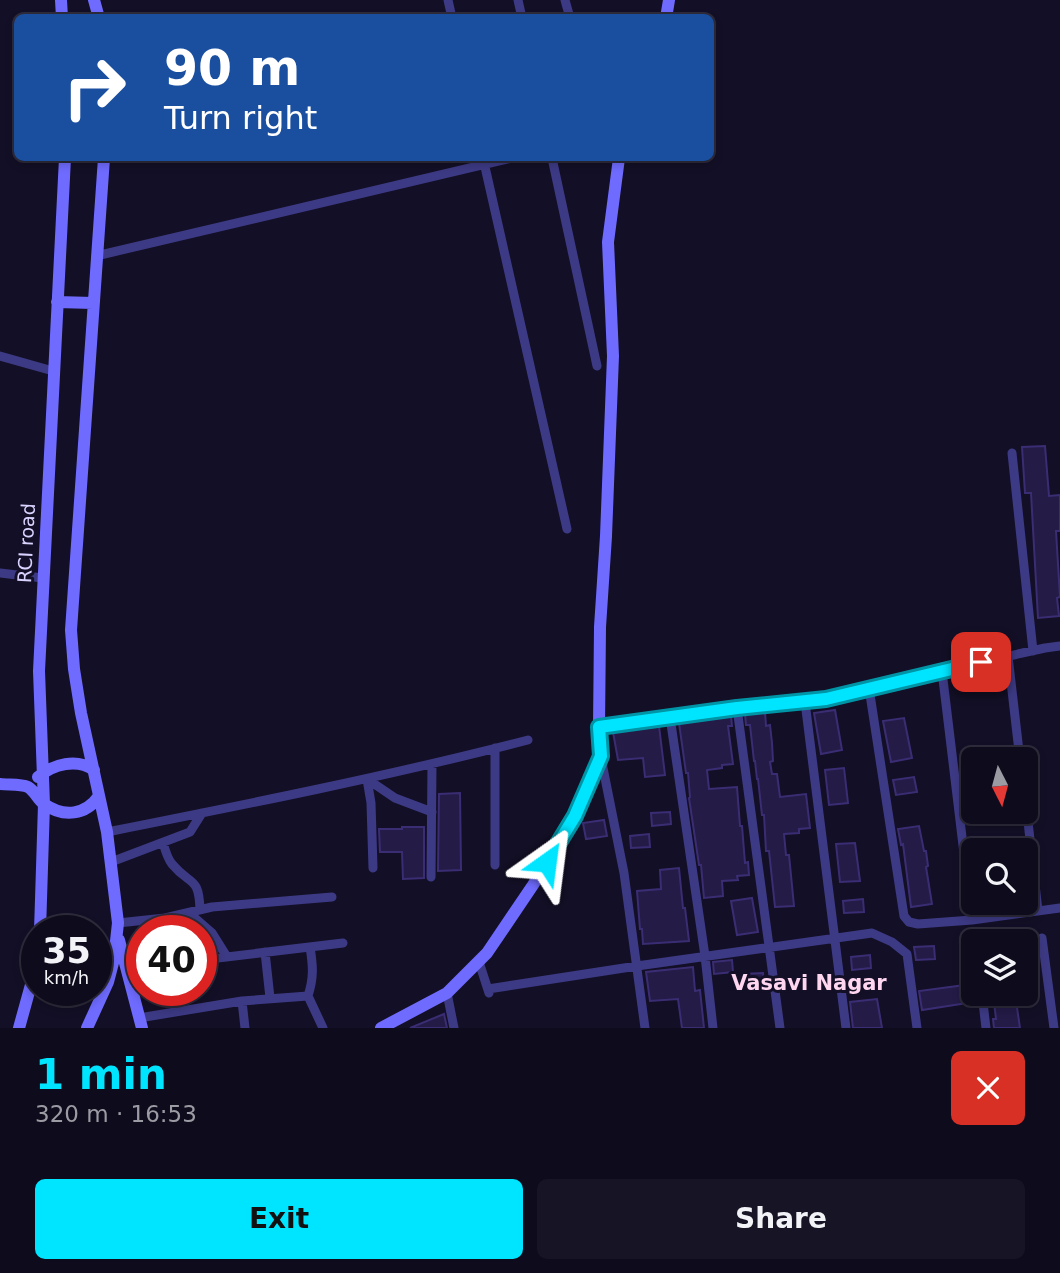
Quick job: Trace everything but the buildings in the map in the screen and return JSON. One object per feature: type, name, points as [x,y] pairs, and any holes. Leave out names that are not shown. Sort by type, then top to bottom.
[{"type":"main road","name":"RCI road","points":[[41,915],[44,804],[40,671],[43,578],[65,161]]},
{"type":"main road","points":[[104,161],[71,630],[74,669],[107,832],[118,929],[126,965]]},
{"type":"main road","points":[[381,1028],[447,993],[487,953],[575,816],[601,756],[600,627],[613,356],[608,242],[619,161]]},
{"type":"main road","points":[[57,302],[93,303]]},
{"type":"main road","points":[[27,787],[53,768],[79,763],[94,770]]},
{"type":"main road","points":[[0,784],[27,787],[44,804],[60,811],[74,813],[86,810],[99,796]]},
{"type":"main road","points":[[87,1028],[108,982],[118,929]]},
{"type":"main road","points":[[19,1028],[25,1006]]},
{"type":"street","points":[[96,257],[484,161],[567,530]]},
{"type":"street","points":[[553,161],[597,366]]},
{"type":"street","points":[[0,356],[54,371]]},
{"type":"street","points":[[1012,453],[1032,650]]},
{"type":"street","points":[[0,572],[43,578]]},
{"type":"street","points":[[599,727],[826,699],[1032,650],[1060,646]]},
{"type":"street","points":[[1008,656],[1018,747]]},
{"type":"street","points":[[942,671],[972,920]]},
{"type":"street","points":[[869,688],[904,916],[909,922],[918,924],[1009,915]]},
{"type":"street","points":[[805,702],[846,1028]]},
{"type":"street","points":[[737,708],[780,1028]]},
{"type":"street","points":[[670,717],[713,1028]]},
{"type":"street","points":[[107,832],[367,779],[528,740]]},
{"type":"street","points":[[495,748],[495,865]]},
{"type":"street","points":[[601,756],[624,873],[645,1028]]},
{"type":"street","points":[[431,877],[432,764]]},
{"type":"street","points":[[367,779],[395,798],[432,812]]},
{"type":"street","points":[[367,779],[371,803],[373,868]]},
{"type":"street","points":[[111,862],[190,832],[202,813]]},
{"type":"street","points":[[163,842],[169,861],[194,882],[200,894],[200,910]]},
{"type":"street","points":[[118,929],[212,908],[332,897]]},
{"type":"street","points":[[1038,911],[1060,908]]},
{"type":"street","points":[[189,912],[212,933],[227,957]]},
{"type":"street","points":[[479,961],[489,991],[637,966],[872,933],[892,942],[907,954],[917,1028]]},
{"type":"street","points":[[1042,938],[1054,1028]]},
{"type":"street","points":[[217,958],[343,943]]},
{"type":"street","points":[[310,947],[313,980],[308,996],[323,1028]]},
{"type":"street","points":[[265,952],[270,999]]},
{"type":"street","points":[[447,993],[454,1028]]},
{"type":"street","points":[[140,1023],[242,1001],[308,996]]},
{"type":"street","points":[[242,1001],[245,1028]]},
{"type":"street","points":[[983,1006],[986,1028]]},
{"type":"district","name":"Vasavi Nagar","points":[[809,983]]},
{"type":"route","points":[[547,862],[575,816],[601,756],[599,727],[826,699],[981,662]]}]
